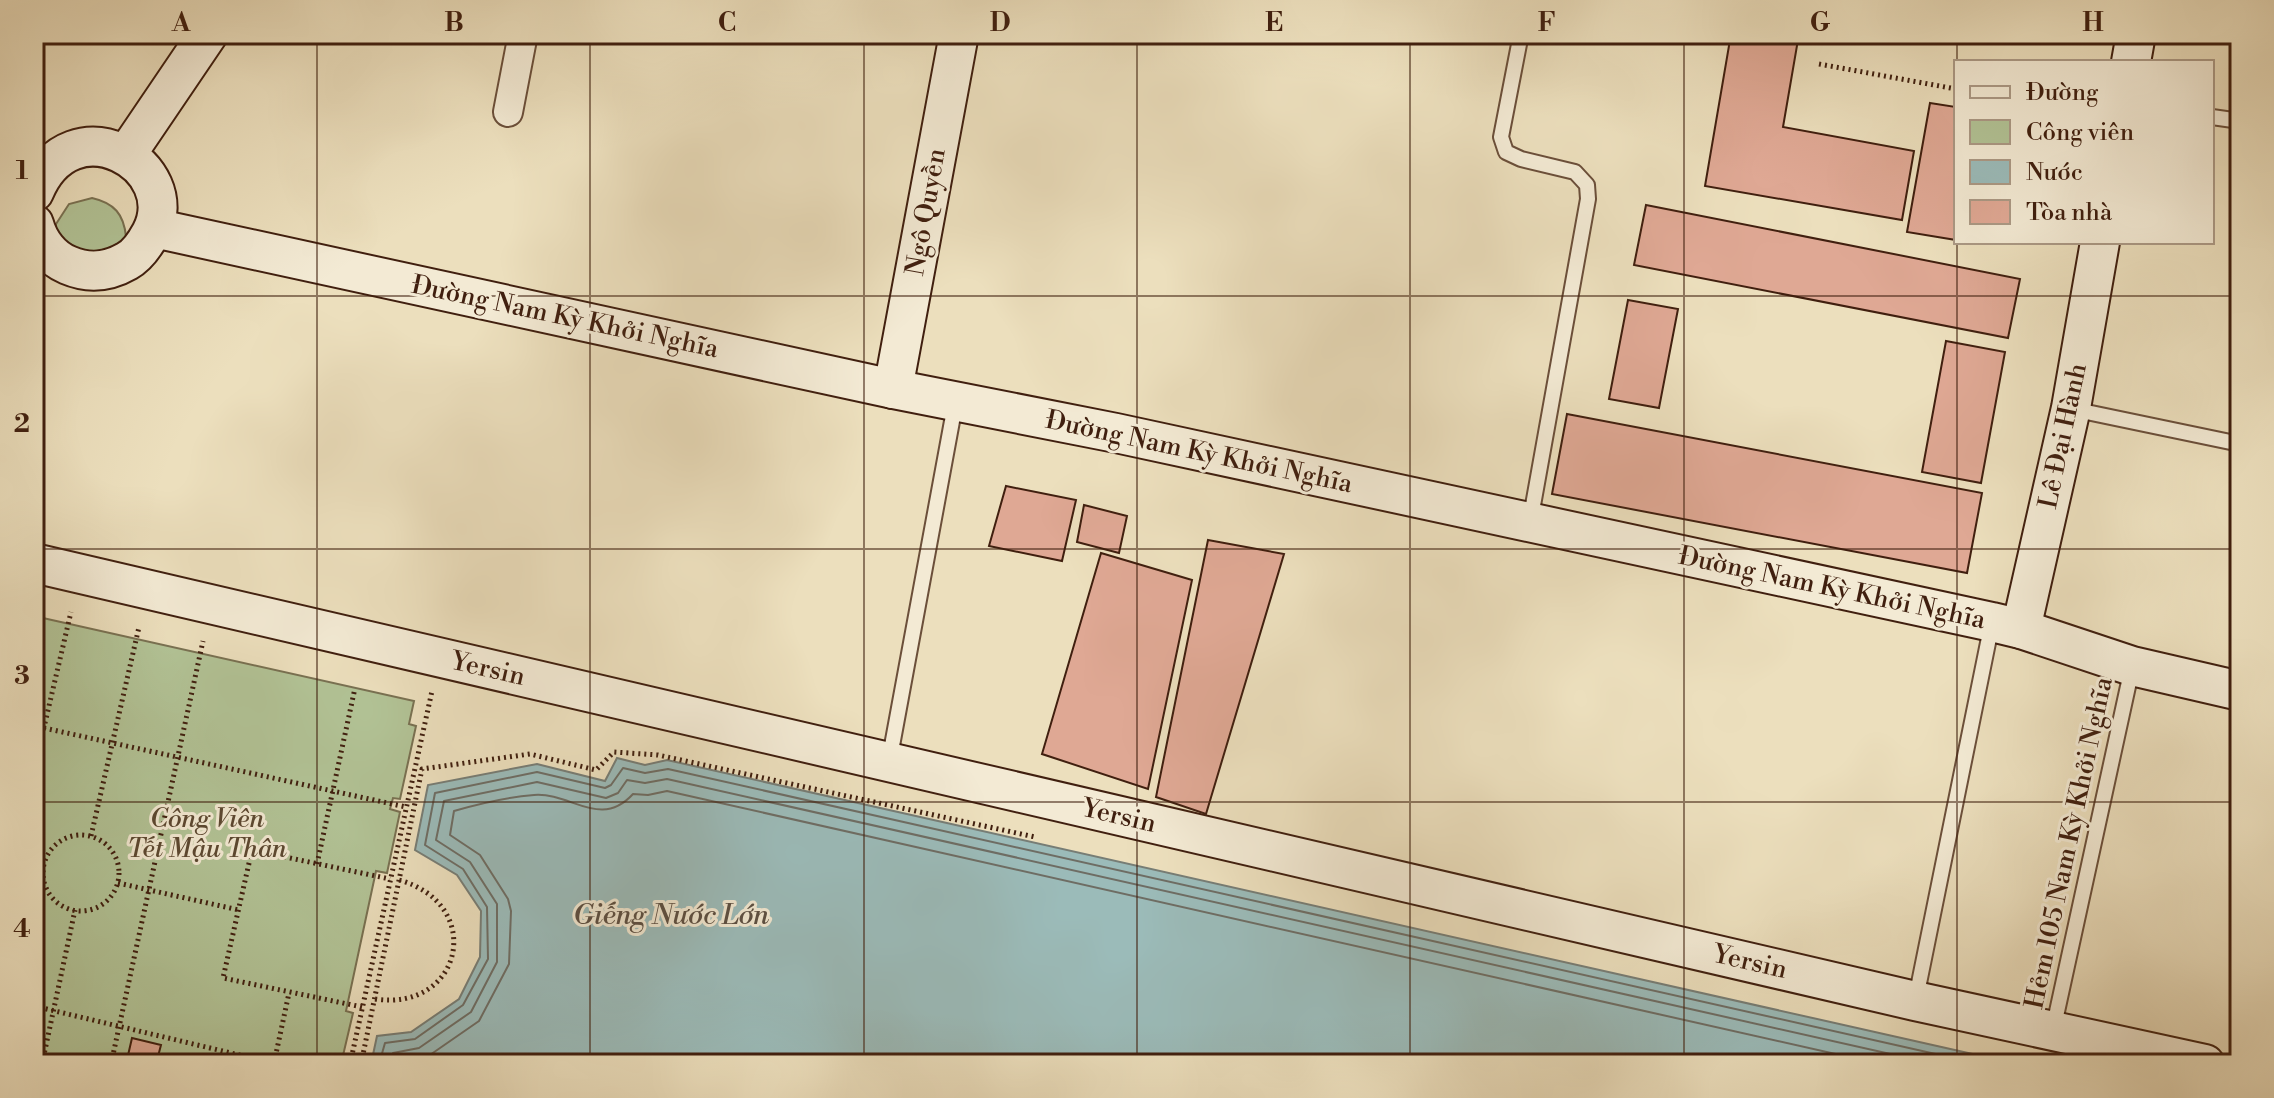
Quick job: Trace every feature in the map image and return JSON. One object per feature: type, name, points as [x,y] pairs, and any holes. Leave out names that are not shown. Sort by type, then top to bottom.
[{"type":"street","points":[[126,155],[208,34]]},
{"type":"street","points":[[508,112],[523,34]]},
{"type":"street","name":"Ngô Quyền","points":[[893,389],[959,34]]},
{"type":"street","points":[[2131,60],[2136,34]]},
{"type":"street","points":[[34,192],[53,161],[70,151],[89,146],[108,147],[126,155],[138,165],[152,186],[156,211],[154,228],[145,244],[133,258],[117,267],[99,271],[72,267],[39,248]]},
{"type":"street","name":"Đường Nam Kỳ Khởi Nghĩa","points":[[154,228],[2006,626],[2132,666],[2240,691]]},
{"type":"street","name":"Lê Đại Hành","points":[[2006,626],[2071,408],[2100,244]]},
{"type":"street","name":"Yersin","points":[[34,563],[1915,1001],[2205,1064]]},
{"type":"lane","points":[[1521,34],[1501,137],[1506,152],[1521,159],[1575,172],[1587,185],[1588,199],[1530,522]]},
{"type":"lane","points":[[2214,117],[2240,121]]},
{"type":"lane","points":[[889,762],[956,402]]},
{"type":"lane","points":[[2071,408],[2240,444]]},
{"type":"lane","points":[[1915,1001],[2006,626]]},
{"type":"lane","name":"Hẻm 105 Nam Kỳ Khởi Nghĩa","points":[[2053,1031],[2132,666]]},
{"type":"path","points":[[1819,64],[1954,89]]},
{"type":"path","points":[[34,770],[71,612]]},
{"type":"path","points":[[91,836],[139,627]]},
{"type":"path","points":[[111,1064],[203,641]]},
{"type":"path","points":[[317,864],[355,688]]},
{"type":"path","points":[[350,1064],[432,691]]},
{"type":"path","points":[[44,728],[406,807]]},
{"type":"path","points":[[361,1064],[422,769],[530,754],[596,770],[614,752],[658,755],[1046,840]]},
{"type":"path","points":[[79,835],[91,836],[102,841],[117,859],[118,883],[106,901],[86,911],[64,907],[48,890],[44,867],[48,855],[56,845],[79,835]]},
{"type":"path","points":[[362,1007],[223,978],[252,850],[390,879]]},
{"type":"path","points":[[34,865],[44,867]]},
{"type":"path","points":[[374,999],[395,1002],[414,998],[432,988],[445,972],[453,953],[454,933],[447,914],[435,897],[419,886],[399,880]]},
{"type":"path","points":[[118,883],[239,910]]},
{"type":"path","points":[[42,1064],[75,910]]},
{"type":"path","points":[[34,1006],[275,1064],[289,993]]},
{"type":"green space","points":[[92,198],[112,206],[123,222],[126,237],[96,268],[55,236],[56,224],[69,204]]},
{"type":"green space","name":"Công Viên Tết Mậu Thân","points":[[34,616],[414,701],[409,724],[416,726],[400,799],[393,798],[390,809],[400,812],[387,873],[376,871],[346,1011],[353,1013],[341,1064],[34,1064]]},
{"type":"water","name":"Giếng Nước Lớn","points":[[617,758],[645,765],[667,760],[2017,1064],[371,1064],[377,1036],[411,1032],[459,999],[480,957],[481,911],[457,875],[415,850],[428,785],[537,764],[605,781]]},
{"type":"building","points":[[1731,34],[1799,34],[1783,127],[1914,151],[1902,220],[1705,186]]},
{"type":"building","points":[[1930,103],[1954,107],[1954,240],[1907,232]]},
{"type":"building","points":[[1646,205],[2020,279],[2008,338],[1634,265]]},
{"type":"building","points":[[1628,300],[1678,309],[1659,408],[1609,399]]},
{"type":"building","points":[[1946,341],[2005,352],[1981,483],[1922,472]]},
{"type":"building","points":[[1567,414],[1982,493],[1967,573],[1552,494]]},
{"type":"building","points":[[1006,486],[1076,500],[1062,561],[989,546]]},
{"type":"building","points":[[1084,505],[1127,516],[1119,553],[1077,542]]},
{"type":"building","points":[[1208,540],[1284,554],[1206,814],[1156,797]]},
{"type":"building","points":[[1101,553],[1192,580],[1148,789],[1042,754]]},
{"type":"building","points":[[132,1038],[161,1045],[156,1064],[126,1064]]}]
